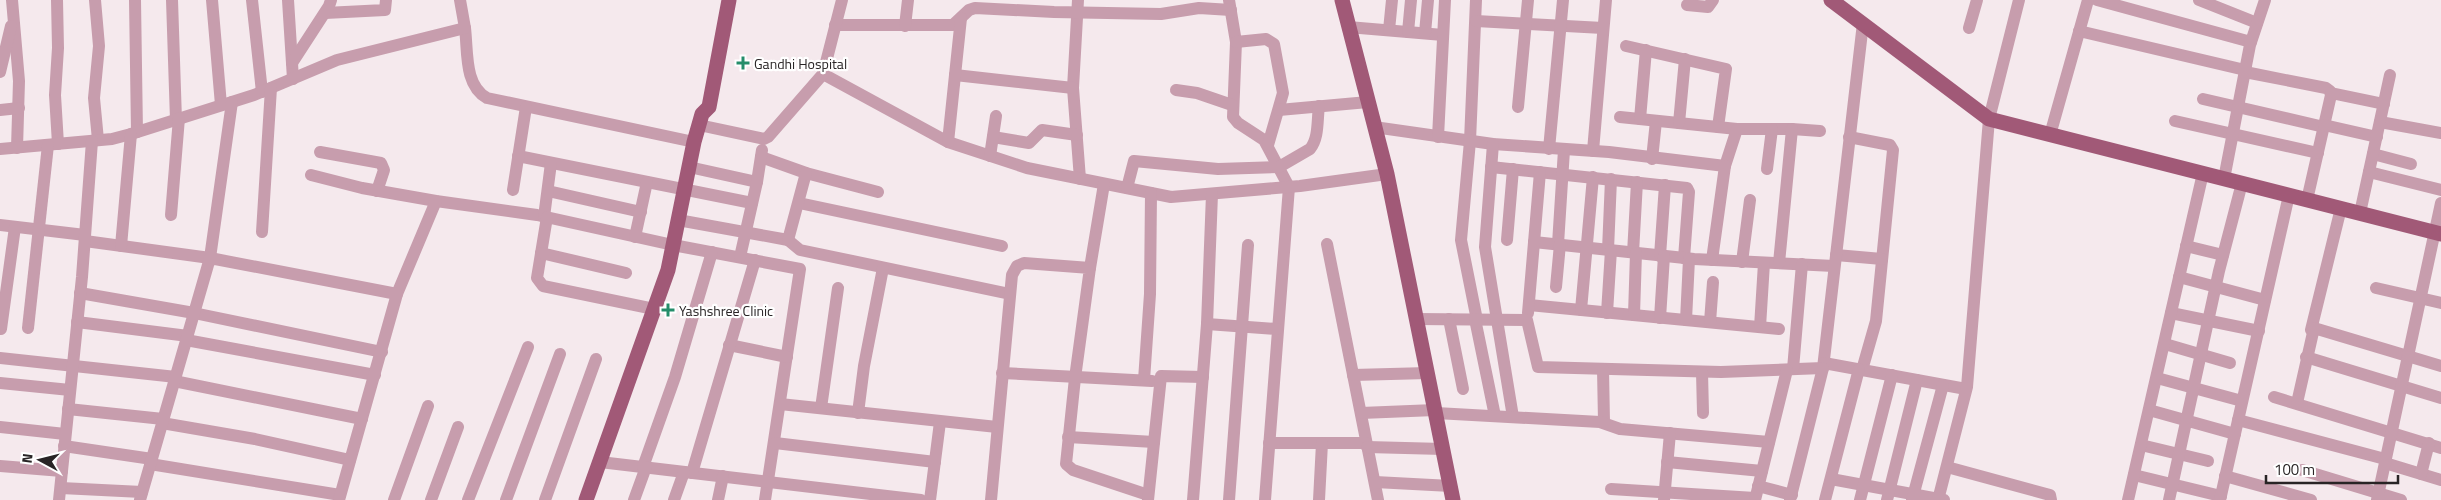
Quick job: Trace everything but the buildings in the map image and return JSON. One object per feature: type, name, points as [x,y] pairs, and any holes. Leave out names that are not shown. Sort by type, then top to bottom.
[{"type":"main road","points":[[715,47],[719,0]]},
{"type":"main road","points":[[586,500],[668,270],[694,142],[701,119],[699,105],[729,0]]},
{"type":"main road","points":[[1342,0],[1387,174],[1452,493]]},
{"type":"main road","points":[[1831,0],[1989,119],[2438,233]]},
{"type":"street","points":[[12,0],[18,53],[19,108],[16,148]]},
{"type":"street","points":[[28,328],[39,230],[53,144],[57,0]]},
{"type":"street","points":[[95,0],[98,46],[94,98],[95,141],[60,494],[141,496],[210,258],[226,104],[212,0]]},
{"type":"street","points":[[121,246],[134,134],[135,0]]},
{"type":"street","points":[[171,215],[178,119],[172,0]]},
{"type":"street","points":[[252,0],[267,90],[262,232]]},
{"type":"street","points":[[288,0],[293,79]]},
{"type":"street","points":[[292,63],[325,13],[331,0]]},
{"type":"street","points":[[325,13],[385,10],[386,0]]},
{"type":"street","points":[[460,0],[471,80],[474,88],[487,98],[694,142]]},
{"type":"street","points":[[740,257],[757,182],[764,139],[768,137],[823,74],[842,0]]},
{"type":"street","points":[[905,26],[908,0]]},
{"type":"street","points":[[1389,30],[1392,0]]},
{"type":"street","points":[[1408,32],[1411,0]]},
{"type":"street","points":[[1425,33],[1428,0]]},
{"type":"street","points":[[1438,138],[1444,35],[1444,0]]},
{"type":"street","points":[[1476,0],[1470,141],[1461,240],[1495,416]]},
{"type":"street","points":[[1518,107],[1528,0]]},
{"type":"street","points":[[1549,149],[1563,0]]},
{"type":"street","points":[[1593,152],[1606,0]]},
{"type":"street","points":[[1687,5],[1708,7],[1712,0]]},
{"type":"street","points":[[1969,28],[1977,0]]},
{"type":"street","points":[[1831,479],[1864,486],[1889,495],[1940,500],[1966,389],[1989,119],[2019,0]]},
{"type":"street","points":[[2050,135],[2088,0]]},
{"type":"street","points":[[2097,0],[2251,42]]},
{"type":"street","points":[[2198,0],[2257,23]]},
{"type":"street","points":[[2224,179],[2251,42],[2265,0]]},
{"type":"street","points":[[835,25],[953,25],[969,10],[975,8],[1078,6],[1161,14],[1230,5],[1236,42],[1232,105],[1235,121],[1260,136],[1268,145],[1289,187],[1265,500]]},
{"type":"street","points":[[1078,6],[1073,88],[1080,178]]},
{"type":"street","points":[[0,72],[13,18]]},
{"type":"street","points":[[948,142],[961,18]]},
{"type":"street","points":[[1476,21],[1603,28]]},
{"type":"street","points":[[1611,489],[1664,496],[1756,495],[1791,498],[1824,365],[1863,23]]},
{"type":"street","points":[[1348,27],[1444,35]]},
{"type":"street","points":[[0,149],[95,141],[134,134],[267,90],[337,60],[465,28]]},
{"type":"street","points":[[2079,31],[2245,71],[2326,88],[2331,93],[2384,104]]},
{"type":"street","points":[[1236,42],[1266,39],[1274,44],[1284,93],[1268,145]]},
{"type":"street","points":[[1626,46],[1726,69],[1718,127]]},
{"type":"street","points":[[1640,119],[1646,50]]},
{"type":"street","points":[[1679,123],[1685,59]]},
{"type":"street","points":[[823,74],[948,142],[1027,168],[1171,197],[1289,187],[1387,174]]},
{"type":"street","points":[[955,75],[1073,88]]},
{"type":"street","points":[[2360,213],[2390,75]]},
{"type":"street","points":[[1176,90],[1197,93],[1232,105]]},
{"type":"street","points":[[2307,200],[2331,93]]},
{"type":"street","points":[[2204,99],[2377,136]]},
{"type":"street","points":[[1280,110],[1368,102]]},
{"type":"street","points":[[1127,188],[1134,161],[1218,169],[1279,167],[1310,149],[1313,145],[1318,106]]},
{"type":"street","points":[[513,190],[526,107]]},
{"type":"street","points":[[0,110],[19,108]]},
{"type":"street","points":[[990,156],[996,116]]},
{"type":"street","points":[[1620,117],[1718,127],[1792,128],[1820,131]]},
{"type":"street","points":[[701,119],[764,139]]},
{"type":"street","points":[[1652,159],[1656,121]]},
{"type":"street","points":[[2175,121],[2318,153]]},
{"type":"street","points":[[2380,122],[2441,133]]},
{"type":"street","points":[[1374,127],[1438,138],[1725,166]]},
{"type":"street","points":[[1712,260],[1725,166],[1737,128]]},
{"type":"street","points":[[1779,264],[1792,128]]},
{"type":"street","points":[[1767,169],[1772,129]]},
{"type":"street","points":[[993,137],[1029,143],[1042,130],[1077,135]]},
{"type":"street","points":[[1825,500],[1860,370],[1876,321],[1892,147],[1849,137]]},
{"type":"street","points":[[1493,144],[1485,247],[1513,417]]},
{"type":"street","points":[[1556,287],[1564,150]]},
{"type":"street","points":[[320,152],[381,163],[384,170],[377,190]]},
{"type":"street","points":[[2373,154],[2411,164]]},
{"type":"street","points":[[518,156],[752,202]]},
{"type":"street","points":[[761,157],[878,192]]},
{"type":"street","points":[[551,163],[546,217],[537,278],[543,286],[654,309]]},
{"type":"street","points":[[689,167],[757,182]]},
{"type":"street","points":[[1491,167],[1665,185],[1689,190],[1686,320]]},
{"type":"street","points":[[1507,240],[1513,169]]},
{"type":"street","points":[[788,240],[806,172]]},
{"type":"street","points":[[1540,172],[1528,320],[1538,367],[1702,372],[1790,369],[1824,365],[1966,389]]},
{"type":"street","points":[[2369,172],[2441,190]]},
{"type":"street","points":[[2128,500],[2203,173]]},
{"type":"street","points":[[311,175],[436,201],[546,217],[673,245],[800,268],[775,444],[765,500]]},
{"type":"street","points":[[1581,310],[1594,178]]},
{"type":"street","points":[[1607,312],[1611,179]]},
{"type":"street","points":[[635,236],[647,182]]},
{"type":"street","points":[[1634,315],[1637,182]]},
{"type":"street","points":[[2169,500],[2223,255],[2242,183]]},
{"type":"street","points":[[1104,184],[1090,268],[1065,459],[1069,468],[1148,498],[1160,381],[1164,374],[1203,377]]},
{"type":"street","points":[[1660,318],[1665,185]]},
{"type":"street","points":[[548,191],[640,212]]},
{"type":"street","points":[[1144,380],[1150,294],[1151,193]]},
{"type":"street","points":[[1193,500],[1208,324],[1212,194]]},
{"type":"street","points":[[2134,475],[2221,498],[2289,195]]},
{"type":"street","points":[[1742,262],[1750,200]]},
{"type":"street","points":[[0,427],[65,440],[151,461],[339,498],[397,294],[436,201]]},
{"type":"street","points":[[799,203],[1002,246]]},
{"type":"street","points":[[2378,496],[2421,297],[2438,233],[2441,203]]},
{"type":"street","points":[[2297,403],[2306,356],[2341,208]]},
{"type":"street","points":[[678,220],[788,240],[800,250],[1010,294]]},
{"type":"street","points":[[0,226],[39,230],[121,246],[210,258],[397,294]]},
{"type":"street","points":[[1,329],[15,227]]},
{"type":"street","points":[[1534,242],[1686,259],[1779,264],[1882,259]]},
{"type":"street","points":[[1328,244],[1378,500]]},
{"type":"street","points":[[1229,500],[1248,245]]},
{"type":"street","points":[[2186,246],[2223,255]]},
{"type":"street","points":[[634,500],[677,370],[712,252]]},
{"type":"street","points":[[541,253],[626,273]]},
{"type":"street","points":[[674,500],[688,472],[755,260]]},
{"type":"street","points":[[1760,327],[1764,263]]},
{"type":"street","points":[[992,500],[1002,374],[1014,270],[1024,264],[1090,268]]},
{"type":"street","points":[[1756,495],[1790,369],[1802,264]]},
{"type":"street","points":[[858,413],[883,268]]},
{"type":"street","points":[[2179,277],[2266,300]]},
{"type":"street","points":[[1710,322],[1713,282]]},
{"type":"street","points":[[821,408],[838,288]]},
{"type":"street","points":[[2376,288],[2441,303]]},
{"type":"street","points":[[80,293],[194,313],[382,352]]},
{"type":"street","points":[[1529,305],[1779,328]]},
{"type":"street","points":[[2171,313],[2259,331]]},
{"type":"street","points":[[1417,318],[1528,320]]},
{"type":"street","points":[[1449,319],[1463,389]]},
{"type":"street","points":[[77,322],[187,338],[375,375]]},
{"type":"street","points":[[1208,324],[1277,329]]},
{"type":"street","points":[[2312,330],[2316,328],[2441,366]]},
{"type":"street","points":[[2164,344],[2230,363]]},
{"type":"street","points":[[729,345],[787,357]]},
{"type":"street","points":[[468,500],[528,347]]},
{"type":"street","points":[[506,500],[560,354]]},
{"type":"street","points":[[2306,356],[2441,398]]},
{"type":"street","points":[[0,358],[175,379],[362,419]]},
{"type":"street","points":[[545,500],[596,359]]},
{"type":"street","points":[[1602,369],[1604,422]]},
{"type":"street","points":[[1702,372],[1703,412]]},
{"type":"street","points":[[1353,375],[1428,373]]},
{"type":"street","points":[[1002,374],[1160,381]]},
{"type":"street","points":[[1860,500],[1892,375]]},
{"type":"street","points":[[2157,378],[2242,401]]},
{"type":"street","points":[[1889,495],[1917,380]]},
{"type":"street","points":[[0,383],[70,390]]},
{"type":"street","points":[[1913,497],[1943,385]]},
{"type":"street","points":[[2274,397],[2392,431],[2441,448]]},
{"type":"street","points":[[780,404],[997,427]]},
{"type":"street","points":[[394,500],[428,406]]},
{"type":"street","points":[[68,408],[163,421],[350,460]]},
{"type":"street","points":[[2149,410],[2235,434]]},
{"type":"street","points":[[1361,413],[1435,411],[1604,422],[1616,428],[1769,442]]},
{"type":"street","points":[[2238,420],[2385,461],[2441,480]]},
{"type":"street","points":[[930,500],[940,422]]},
{"type":"street","points":[[431,500],[458,426]]},
{"type":"street","points":[[1664,496],[1670,433]]},
{"type":"street","points":[[1068,437],[1154,442]]},
{"type":"street","points":[[1269,443],[1322,443],[1443,449]]},
{"type":"street","points":[[1319,500],[1322,443]]},
{"type":"street","points":[[775,444],[935,462]]},
{"type":"street","points":[[2421,474],[2428,444]]},
{"type":"street","points":[[2141,445],[2208,461]]},
{"type":"street","points":[[600,462],[769,482],[854,496],[921,500]]},
{"type":"street","points":[[1667,462],[1762,470]]},
{"type":"street","points":[[0,466],[62,471]]},
{"type":"street","points":[[1947,467],[2050,495],[2050,500]]},
{"type":"street","points":[[2302,470],[2378,496],[2401,500]]},
{"type":"street","points":[[718,500],[722,476]]},
{"type":"street","points":[[2225,476],[2311,500]]},
{"type":"street","points":[[1375,482],[1452,493]]},
{"type":"place","name":"Gandhi Hospital","points":[[743,63]]},
{"type":"place","name":"Yashshree Clinic","points":[[668,310]]}]
